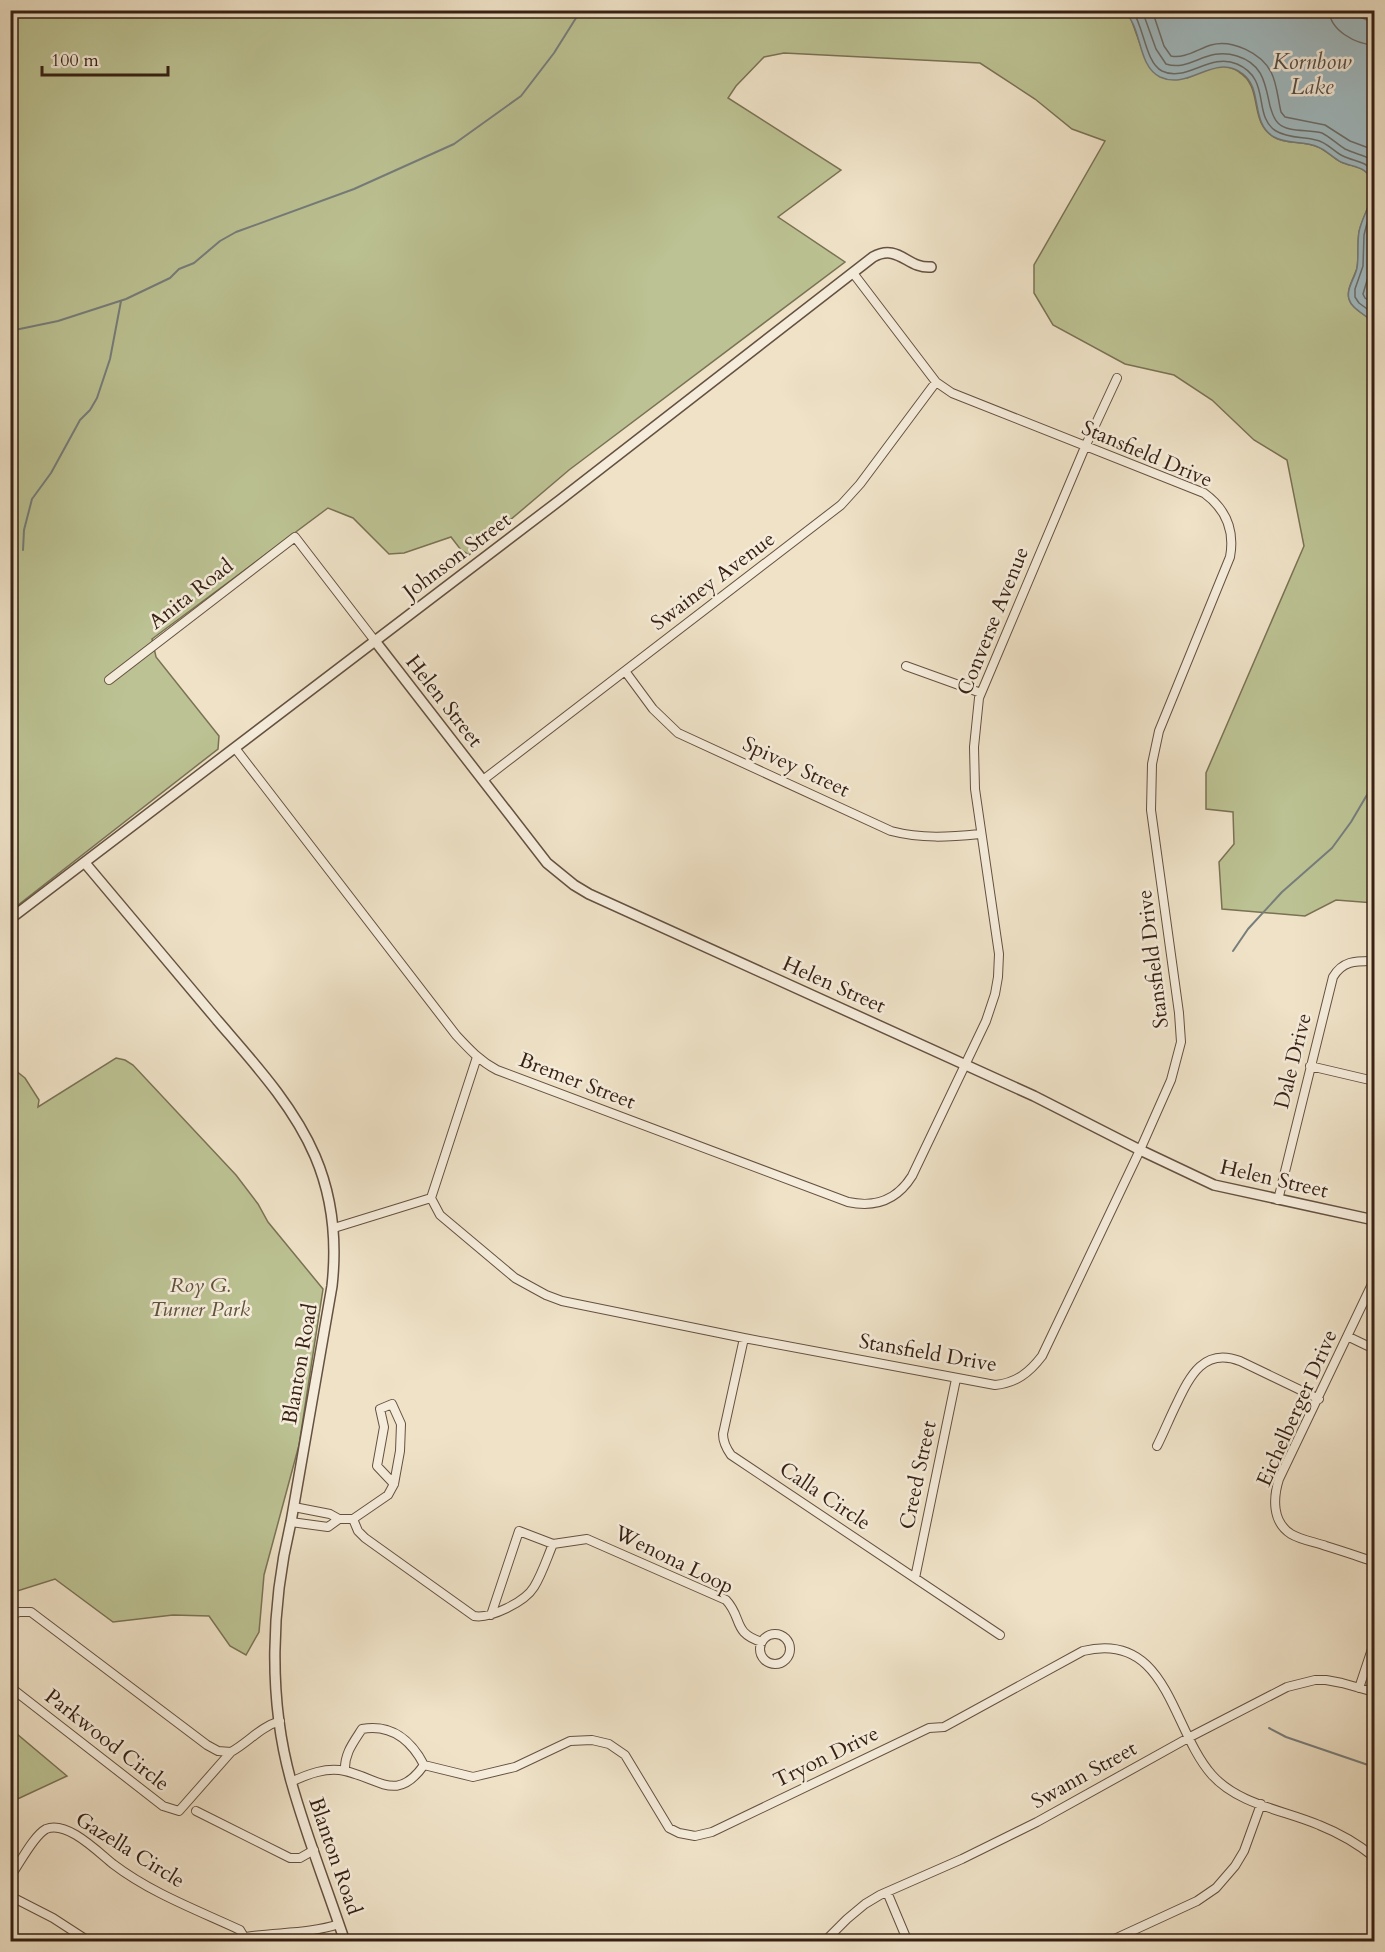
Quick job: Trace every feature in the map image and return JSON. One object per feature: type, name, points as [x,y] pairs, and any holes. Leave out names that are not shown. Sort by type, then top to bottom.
[{"type":"street","name":"Johnson Street","points":[[11,918],[873,257],[887,252],[895,253],[915,266],[931,267]]},
{"type":"street","name":"Stansfield Drive","points":[[431,1198],[440,1215],[515,1278],[546,1295],[744,1338],[989,1385],[1006,1384],[1022,1377],[1042,1356],[1140,1150],[1171,1080],[1181,1041],[1151,810],[1152,764],[1159,731],[1230,557],[1232,540],[1230,526],[1221,508],[1204,493],[952,393],[936,382],[853,273]]},
{"type":"street","name":"Converse Avenue","points":[[965,1064],[990,1011],[995,994],[999,960],[980,834],[973,767],[976,719],[981,693],[1084,447],[1117,378]]},
{"type":"street","name":"Swainey Avenue","points":[[483,780],[841,505],[860,484],[936,382]]},
{"type":"street","name":"Anita Road","points":[[108,680],[295,537],[375,641]]},
{"type":"street","name":"Helen Street","points":[[375,641],[548,863],[567,880],[589,894],[1034,1096],[1214,1185],[1374,1220]]},
{"type":"street","points":[[906,666],[981,693]]},
{"type":"street","name":"Spivey Street","points":[[625,671],[653,709],[678,733],[891,831],[938,838],[980,834]]},
{"type":"street","name":"Bremer Street","points":[[235,748],[456,1035],[477,1057],[497,1070],[837,1198],[860,1205],[871,1205],[888,1200],[906,1186],[965,1064]]},
{"type":"street","name":"Blanton Road","points":[[85,863],[284,1103],[305,1136],[321,1173],[334,1228],[335,1263],[285,1548],[277,1623],[276,1681],[280,1721],[291,1782],[345,1941]]},
{"type":"street","name":"Dale Drive","points":[[1278,1200],[1331,982],[1336,972],[1350,962],[1374,961]]},
{"type":"street","points":[[334,1228],[431,1198],[477,1057]]},
{"type":"street","points":[[1310,1066],[1374,1081]]},
{"type":"street","name":"Eichelberger Drive","points":[[1374,1280],[1280,1479],[1275,1496],[1276,1513],[1284,1528],[1293,1535],[1374,1562]]},
{"type":"street","points":[[1349,1337],[1374,1349]]},
{"type":"street","name":"Calla Circle","points":[[744,1338],[723,1434],[723,1440],[731,1455],[1000,1635]]},
{"type":"street","points":[[1157,1446],[1193,1373],[1206,1362],[1217,1358],[1240,1361],[1319,1399]]},
{"type":"street","name":"Creed Street","points":[[915,1578],[956,1379]]},
{"type":"street","points":[[294,1507],[330,1514],[339,1519],[353,1519],[388,1495],[394,1484],[399,1462],[401,1424],[392,1404],[380,1409],[384,1427],[377,1466],[394,1484]]},
{"type":"street","points":[[291,1522],[328,1527],[339,1519]]},
{"type":"street","points":[[353,1519],[358,1531],[365,1538],[478,1617],[491,1615],[520,1600],[534,1588],[553,1544],[519,1531],[491,1615]]},
{"type":"street","name":"Wenona Loop","points":[[553,1544],[587,1539],[726,1600],[734,1610],[744,1633],[762,1642]]},
{"type":"street","points":[[10,1616],[19,1612],[31,1612],[207,1744],[218,1751],[231,1752]]},
{"type":"street","points":[[1359,1688],[1374,1642]]},
{"type":"street","name":"Tryon Drive","points":[[424,1765],[473,1777],[515,1767],[570,1741],[592,1740],[609,1744],[625,1755],[669,1828],[695,1836],[712,1832],[929,1728],[944,1727],[1083,1651],[1106,1647],[1138,1658],[1155,1673],[1205,1767],[1221,1784],[1250,1800],[1318,1824],[1339,1834],[1374,1857]]},
{"type":"street","name":"Swann Street","points":[[824,1941],[865,1904],[1037,1822],[1190,1737],[1287,1687],[1298,1683],[1326,1680],[1374,1692]]},
{"type":"street","name":"Parkwood Circle","points":[[10,1687],[163,1806],[179,1811],[231,1752],[267,1725],[280,1721]]},
{"type":"street","points":[[291,1782],[310,1773],[328,1770],[345,1771],[378,1783],[394,1786],[407,1784],[424,1765],[403,1737],[374,1727],[362,1729],[354,1740],[344,1758],[345,1771]]},
{"type":"street","points":[[1108,1941],[1197,1901],[1216,1888],[1235,1866],[1244,1851],[1261,1804]]},
{"type":"street","points":[[196,1811],[290,1858],[300,1858],[314,1850]]},
{"type":"street","name":"Gazella Circle","points":[[10,1877],[34,1841],[45,1830],[56,1827],[71,1831],[127,1874],[147,1886],[240,1929],[247,1939],[269,1933],[319,1931],[339,1924]]},
{"type":"street","points":[[887,1892],[908,1941]]},
{"type":"street","points":[[10,1896],[53,1918],[90,1941]]},
{"type":"green space","points":[[1123,10],[1131,19],[1144,55],[1187,78],[1220,66],[1237,71],[1247,78],[1251,86],[1261,123],[1266,131],[1284,141],[1318,147],[1341,162],[1363,169],[1371,180],[1371,200],[1359,232],[1357,268],[1348,295],[1353,306],[1374,324],[1374,903],[1336,900],[1305,916],[1222,909],[1219,862],[1234,844],[1233,812],[1206,809],[1206,773],[1304,546],[1287,460],[1254,440],[1212,400],[1174,375],[1125,364],[1053,325],[1034,293],[1034,265],[1105,141],[1072,129],[1035,99],[980,63],[784,53],[764,57],[736,86],[728,98],[841,170],[778,217],[845,262],[569,470],[469,555],[461,550],[451,537],[404,553],[389,554],[353,518],[328,508],[152,639],[156,657],[219,736],[218,749],[13,909],[10,906],[10,11]]},
{"type":"green space","points":[[1346,11],[1374,11],[1374,23]]},
{"type":"green space","name":"Roy G. Turner Park","points":[[116,1058],[133,1065],[236,1175],[258,1204],[268,1222],[323,1289],[299,1445],[264,1575],[259,1632],[246,1655],[230,1646],[209,1616],[173,1615],[113,1622],[55,1579],[11,1593],[11,1067],[25,1078],[39,1100],[38,1107]]},
{"type":"green space","points":[[11,1729],[67,1776],[11,1802]]},
{"type":"water","name":"Kornbow Lake","points":[[1123,11],[1346,11],[1374,23],[1374,324],[1353,306],[1348,295],[1357,268],[1359,232],[1371,199],[1372,186],[1369,175],[1362,169],[1341,162],[1318,147],[1274,137],[1262,123],[1249,80],[1232,68],[1212,69],[1182,79],[1171,80],[1160,77],[1147,64],[1134,26]]},
{"type":"waterway","points":[[10,331],[58,321],[126,299],[170,278],[179,269],[194,263],[220,241],[236,232],[354,189],[454,144],[521,96],[554,53],[581,10]]},
{"type":"waterway","points":[[23,550],[24,530],[32,499],[51,473],[80,420],[97,398],[110,359],[121,301]]},
{"type":"waterway","points":[[1233,951],[1248,929],[1282,892],[1332,848],[1351,822],[1374,783]]},
{"type":"waterway","points":[[1269,1728],[1286,1737],[1374,1767]]}]
